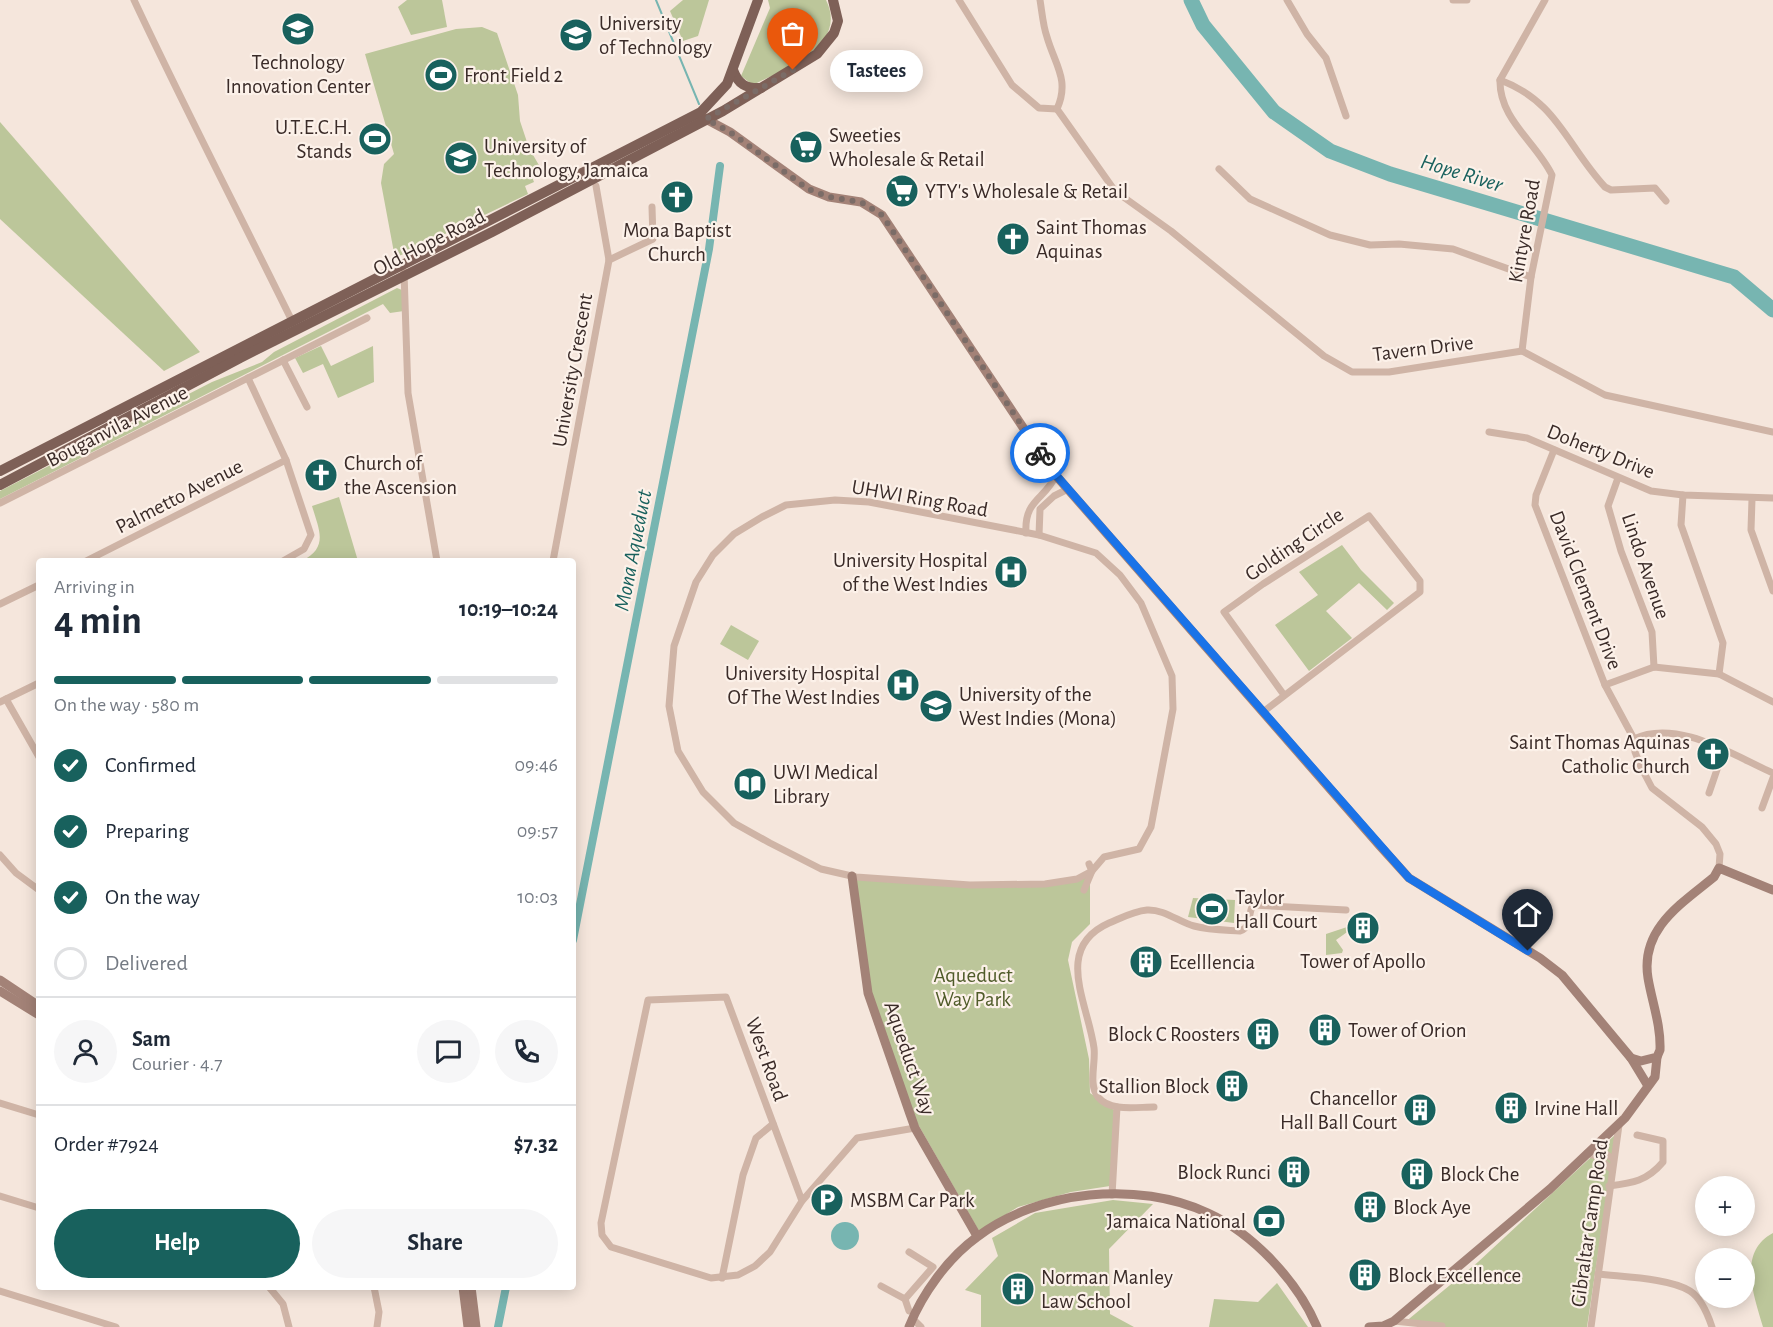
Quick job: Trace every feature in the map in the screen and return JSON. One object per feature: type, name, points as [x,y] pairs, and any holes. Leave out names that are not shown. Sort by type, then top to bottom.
[{"type":"main road","name":"Old Hope Road","points":[[0,471],[295,326],[405,276],[701,117],[717,98],[734,70],[758,0]]},
{"type":"main road","name":"Old Hope Road","points":[[0,485],[295,326],[403,264],[764,87],[801,66],[826,45],[838,21],[837,9],[833,0]]},
{"type":"main road","points":[[734,70],[737,81],[744,87],[764,87]]},
{"type":"street","points":[[134,0],[202,145],[240,213],[295,326]]},
{"type":"street","points":[[959,0],[1012,85],[1039,108],[1057,109],[1064,84],[1046,35],[1040,0]]},
{"type":"street","points":[[1287,0],[1306,34],[1326,58],[1346,116]]},
{"type":"street","points":[[1453,0],[1467,0]]},
{"type":"street","points":[[1545,0],[1500,80],[1521,88],[1538,100],[1605,187],[1611,190],[1655,188],[1666,201]]},
{"type":"street","name":"Kintyre Road","points":[[1500,80],[1500,93],[1508,114],[1552,175],[1551,189],[1531,277],[1522,351]]},
{"type":"street","name":"Tavern Drive","points":[[1057,109],[1115,191],[1171,231],[1324,356],[1352,372],[1389,372],[1522,351]]},
{"type":"street","points":[[701,117],[730,132],[808,189],[829,197],[861,202],[882,215],[1056,475],[1263,712],[1409,878],[1540,958],[1562,975],[1631,1058],[1648,1086]]},
{"type":"street","points":[[1219,169],[1250,199],[1330,235],[1370,244],[1454,249],[1531,277]]},
{"type":"street","name":"University Crescent","points":[[554,558],[609,260],[596,186]]},
{"type":"street","points":[[609,260],[653,239],[652,207]]},
{"type":"street","points":[[403,264],[408,393],[436,558]]},
{"type":"street","name":"Bouganvila Avenue","points":[[0,503],[367,318]]},
{"type":"street","points":[[1522,351],[1605,395],[1773,432]]},
{"type":"street","points":[[283,360],[307,407]]},
{"type":"street","points":[[249,378],[286,460],[311,535],[308,545],[288,558]]},
{"type":"street","name":"Doherty Drive","points":[[1489,432],[1527,438],[1651,491],[1752,499],[1773,498]]},
{"type":"street","name":"David Clement Drive","points":[[1554,450],[1536,495],[1535,505],[1605,685],[1634,739],[1635,752],[1652,788],[1709,836],[1720,854],[1719,868]]},
{"type":"street","name":"Palmetto Avenue","points":[[92,558],[286,460]]},
{"type":"street","points":[[1026,533],[1031,505],[1056,475]]},
{"type":"street","name":"Lindo Avenue","points":[[1618,478],[1608,506],[1621,551],[1652,632],[1654,667]]},
{"type":"street","points":[[1038,535],[1040,509],[1054,496],[1068,489]]},
{"type":"street","points":[[1683,495],[1681,525],[1724,643],[1719,674]]},
{"type":"street","points":[[1752,499],[1751,530],[1773,591]]},
{"type":"street","name":"UHWI Ring Road","points":[[809,501],[869,502],[1026,533],[1096,553],[1120,575],[1142,603],[1172,676],[1173,709],[1151,827],[1138,849],[1127,854],[1104,857],[1077,879],[1066,881],[988,885],[852,876],[821,869],[734,823],[703,792],[685,765],[672,726],[671,685],[674,646],[685,608],[696,582],[713,555],[734,534],[779,508],[809,501]]},
{"type":"street","name":"Golding Circle","points":[[1263,712],[1420,592],[1420,581],[1369,516],[1263,584],[1224,612],[1284,695]]},
{"type":"street","points":[[0,604],[36,586]]},
{"type":"street","points":[[1605,685],[1654,667],[1719,674],[1773,702]]},
{"type":"street","points":[[36,684],[3,701],[36,752]]},
{"type":"street","points":[[1634,739],[1644,734],[1674,735],[1707,743],[1773,776],[1762,808]]},
{"type":"street","points":[[1710,793],[1723,752]]},
{"type":"street","points":[[0,855],[16,873],[36,888]]},
{"type":"street","points":[[1084,890],[1090,867]]},
{"type":"street","points":[[1394,1321],[1550,1189],[1633,1109],[1658,1068],[1659,1028],[1648,978],[1647,956],[1653,934],[1673,910],[1714,877],[1719,868],[1773,890]]},
{"type":"street","name":"Aqueduct Way","points":[[852,876],[868,993],[915,1128],[977,1236]]},
{"type":"street","points":[[1154,1107],[1112,1107],[1099,1097],[1093,1086],[1094,1048],[1077,964],[1079,949],[1084,940],[1103,926],[1133,913],[1149,910],[1194,926],[1240,931],[1250,922],[1253,905],[1346,910]]},
{"type":"street","points":[[0,980],[36,1004]]},
{"type":"street","points":[[0,991],[36,1013]]},
{"type":"street","name":"West Road","points":[[726,997],[773,1124],[802,1201],[770,1252],[755,1266],[738,1275],[711,1278],[611,1247],[602,1235],[601,1223],[648,1000],[726,997]]},
{"type":"street","points":[[1631,1058],[1641,1061],[1657,1057]]},
{"type":"street","points":[[0,1103],[36,1114]]},
{"type":"street","points":[[1112,1195],[1117,1107]]},
{"type":"street","name":"Gibraltar Camp Road","points":[[1591,1327],[1619,1123]]},
{"type":"street","points":[[722,1278],[746,1166],[756,1138],[773,1124]]},
{"type":"street","points":[[802,1201],[857,1138],[915,1128]]},
{"type":"street","points":[[1609,1186],[1639,1182],[1653,1174],[1663,1162],[1663,1142],[1637,1135]]},
{"type":"street","points":[[1591,1150],[1613,1159]]},
{"type":"street","points":[[1591,1150],[1611,1169]]},
{"type":"street","points":[[915,1325],[933,1285],[977,1236],[1016,1214],[1049,1203],[1082,1197],[1127,1194],[1160,1198],[1209,1213],[1263,1252],[1283,1274],[1317,1327]]},
{"type":"street","points":[[0,1196],[36,1207]]},
{"type":"street","points":[[904,1299],[933,1267],[909,1252]]},
{"type":"street","points":[[1598,1274],[1663,1282],[1687,1289],[1706,1312],[1712,1327]]},
{"type":"street","points":[[881,1286],[904,1299],[909,1311]]},
{"type":"street","points":[[272,1290],[283,1304],[289,1327]]},
{"type":"street","points":[[375,1290],[379,1312],[377,1327]]},
{"type":"street","points":[[463,1290],[468,1327]]},
{"type":"street","points":[[471,1290],[476,1327]]},
{"type":"street","points":[[0,1291],[117,1327]]},
{"type":"street","points":[[1369,1327],[1394,1321],[1442,1326]]},
{"type":"green space","points":[[407,0],[442,0],[447,27],[411,35],[398,7]]},
{"type":"green space","points":[[683,0],[709,0],[698,36],[683,41],[670,11]]},
{"type":"green space","points":[[768,0],[826,0],[831,16],[829,30],[810,54],[753,85],[741,76],[770,8]]},
{"type":"green space","points":[[482,27],[497,33],[518,95],[520,121],[529,148],[540,167],[530,172],[534,182],[525,186],[528,194],[395,258],[381,183],[384,164],[394,154],[365,54],[456,29]]},
{"type":"green space","points":[[0,122],[200,352],[164,371],[0,219]]},
{"type":"green space","points":[[397,288],[402,290],[404,311],[390,313],[383,304],[0,499],[0,491],[212,382],[262,362],[274,352]]},
{"type":"green space","points":[[321,346],[331,366],[373,346],[374,382],[338,398],[323,364],[303,373],[295,358]]},
{"type":"green space","points":[[339,497],[357,558],[307,558],[316,550],[320,537],[312,506]]},
{"type":"green space","points":[[1342,545],[1361,570],[1394,603],[1387,610],[1359,583],[1326,611],[1352,638],[1309,671],[1275,625],[1318,595],[1299,572]]},
{"type":"green space","points":[[731,625],[759,641],[748,660],[720,644]]},
{"type":"green space","name":"Aqueduct Way Park","points":[[1090,877],[1090,924],[1072,942],[1068,960],[1089,1059],[1090,1093],[1114,1110],[1110,1186],[1071,1192],[1018,1207],[979,1231],[915,1119],[870,992],[855,879],[1001,887]]},
{"type":"green space","name":"Taylor Hall Court","points":[[1193,898],[1235,900],[1234,923],[1188,917]]},
{"type":"green space","points":[[1347,927],[1350,930],[1336,940],[1343,950],[1342,953],[1326,955],[1326,934]]},
{"type":"green space","points":[[1616,1134],[1587,1327],[1423,1327],[1404,1323],[1478,1262]]},
{"type":"green space","points":[[1113,1200],[1153,1204],[1109,1249],[1110,1314],[1134,1327],[981,1327],[981,1295],[965,1290],[998,1256],[992,1238],[1035,1213]]},
{"type":"green space","points":[[1773,1233],[1773,1327],[1763,1327],[1755,1298],[1755,1251],[1762,1241]]},
{"type":"green space","points":[[1277,1283],[1308,1327],[1209,1327],[1214,1299],[1258,1302]]},
{"type":"water","points":[[845,1222],[855,1226],[859,1236],[855,1246],[845,1250],[835,1246],[831,1236],[835,1226]]},
{"type":"waterway","points":[[656,0],[699,104]]},
{"type":"waterway","name":"Hope River","points":[[1191,0],[1203,25],[1274,112],[1330,151],[1390,174],[1734,277],[1773,310]]},
{"type":"waterway","name":"Mona Aqueduct","points":[[576,925],[709,249],[720,166]]},
{"type":"waterway","name":"Mona Aqueduct","points":[[498,1327],[505,1290]]},
{"type":"way so far","points":[[793,70],[706,119],[730,132],[808,189],[829,197],[861,202],[882,215],[1040,453]]},
{"type":"place","name":"Technology Innovation Center","points":[[298,29]]},
{"type":"place","name":"University of Technology","points":[[576,35]]},
{"type":"place","name":"Tastees","points":[[793,70]]},
{"type":"place","name":"Front Field 2","points":[[441,75]]},
{"type":"place","name":"U.T.E.C.H. Stands","points":[[375,139]]},
{"type":"place","name":"Sweeties Wholesale & Retail","points":[[806,147]]},
{"type":"place","name":"University of Technology, Jamaica","points":[[461,158]]},
{"type":"place","name":"YTY's Wholesale & Retail","points":[[902,191]]},
{"type":"place","name":"Mona Baptist Church","points":[[677,197]]},
{"type":"place","name":"Saint Thomas Aquinas","points":[[1013,239]]},
{"type":"place","name":"Church of the Ascension","points":[[321,475]]},
{"type":"place","name":"University Hospital of the West Indies","points":[[1011,572]]},
{"type":"place","name":"University Hospital Of The West Indies","points":[[903,685]]},
{"type":"place","name":"University of the West Indies (Mona)","points":[[936,706]]},
{"type":"place","name":"Saint Thomas Aquinas Catholic Church","points":[[1713,754]]},
{"type":"place","name":"UWI Medical Library","points":[[750,784]]},
{"type":"place","name":"Taylor Hall Court","points":[[1212,909]]},
{"type":"place","name":"Tower of Apollo","points":[[1363,928]]},
{"type":"place","name":"Ecelllencia","points":[[1146,962]]},
{"type":"place","name":"Tower of Orion","points":[[1325,1030]]},
{"type":"place","name":"Block C Roosters","points":[[1263,1034]]},
{"type":"place","name":"Stallion Block","points":[[1232,1086]]},
{"type":"place","name":"Irvine Hall","points":[[1511,1108]]},
{"type":"place","name":"Chancellor Hall Ball Court","points":[[1420,1110]]},
{"type":"place","name":"Block Runci","points":[[1294,1172]]},
{"type":"place","name":"Block Che","points":[[1417,1174]]},
{"type":"place","name":"MSBM Car Park","points":[[827,1200]]},
{"type":"place","name":"Block Aye","points":[[1370,1207]]},
{"type":"place","name":"Jamaica National","points":[[1269,1221]]},
{"type":"place","name":"Block Excellence","points":[[1365,1275]]},
{"type":"place","name":"Norman Manley Law School","points":[[1018,1289]]},
{"type":"route","points":[[1040,453],[1056,475],[1409,878],[1528,951]]}]
